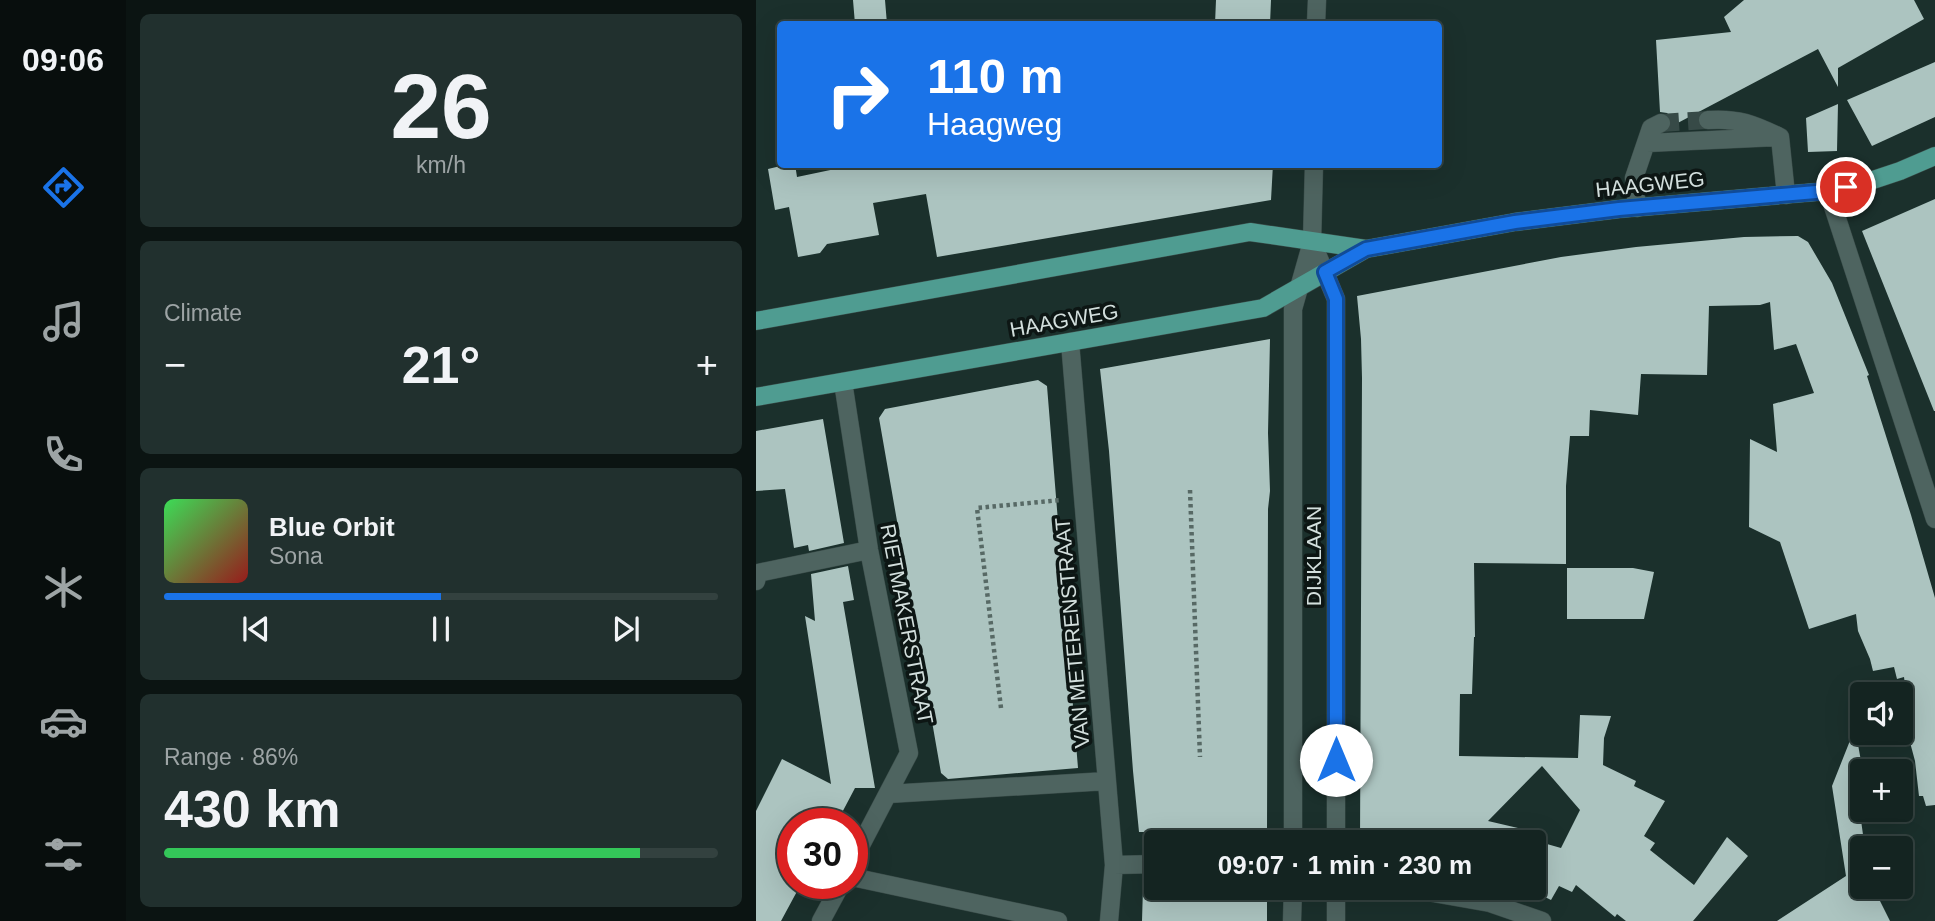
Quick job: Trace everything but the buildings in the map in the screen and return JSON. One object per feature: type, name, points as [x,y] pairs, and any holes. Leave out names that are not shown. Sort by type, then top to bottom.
[{"type":"main road","name":"HAAGWEG","points":[[756,321],[1250,232],[1366,249],[1515,222],[1828,191],[1888,175],[1935,156]]},
{"type":"main road","name":"HAAGWEG","points":[[756,397],[1263,307],[1366,249]]},
{"type":"street","points":[[1316,21],[1317,0]]},
{"type":"street","points":[[1709,120],[1749,122],[1780,137]]},
{"type":"street","points":[[1636,208],[1634,178],[1651,128],[1661,123]]},
{"type":"street","points":[[1647,143],[1780,137]]},
{"type":"street","points":[[1780,137],[1786,195]]},
{"type":"street","points":[[1312,242],[1314,168]]},
{"type":"street","points":[[1828,191],[1935,519]]},
{"type":"street","name":"DIJKLAAN","points":[[1312,242],[1336,299],[1336,830]]},
{"type":"street","name":"DIJKLAAN","points":[[1293,830],[1293,309],[1312,242]]},
{"type":"street","name":"VAN METERENSTRAAT","points":[[1070,342],[1114,865],[1108,921]]},
{"type":"street","name":"RIETMAKERSTRAAT","points":[[843,382],[869,550],[909,752],[868,832]]},
{"type":"street","points":[[756,581],[758,572],[869,550]]},
{"type":"street","points":[[888,794],[1107,781]]},
{"type":"street","points":[[1114,865],[1144,864]]},
{"type":"street","points":[[868,880],[1058,921]]},
{"type":"street","points":[[821,921],[833,899]]},
{"type":"street","points":[[1292,921],[1293,900]]},
{"type":"street","points":[[1336,900],[1336,921]]},
{"type":"street","points":[[1473,900],[1542,921]]},
{"type":"path","points":[[1189,490],[1200,757]]},
{"type":"path","points":[[1001,708],[976,508],[1083,498]]},
{"type":"tunnel","points":[[1661,123],[1708,120]]},
{"type":"route","points":[[1336,760],[1336,299],[1325,272],[1366,249],[1515,222],[1846,187]]}]
